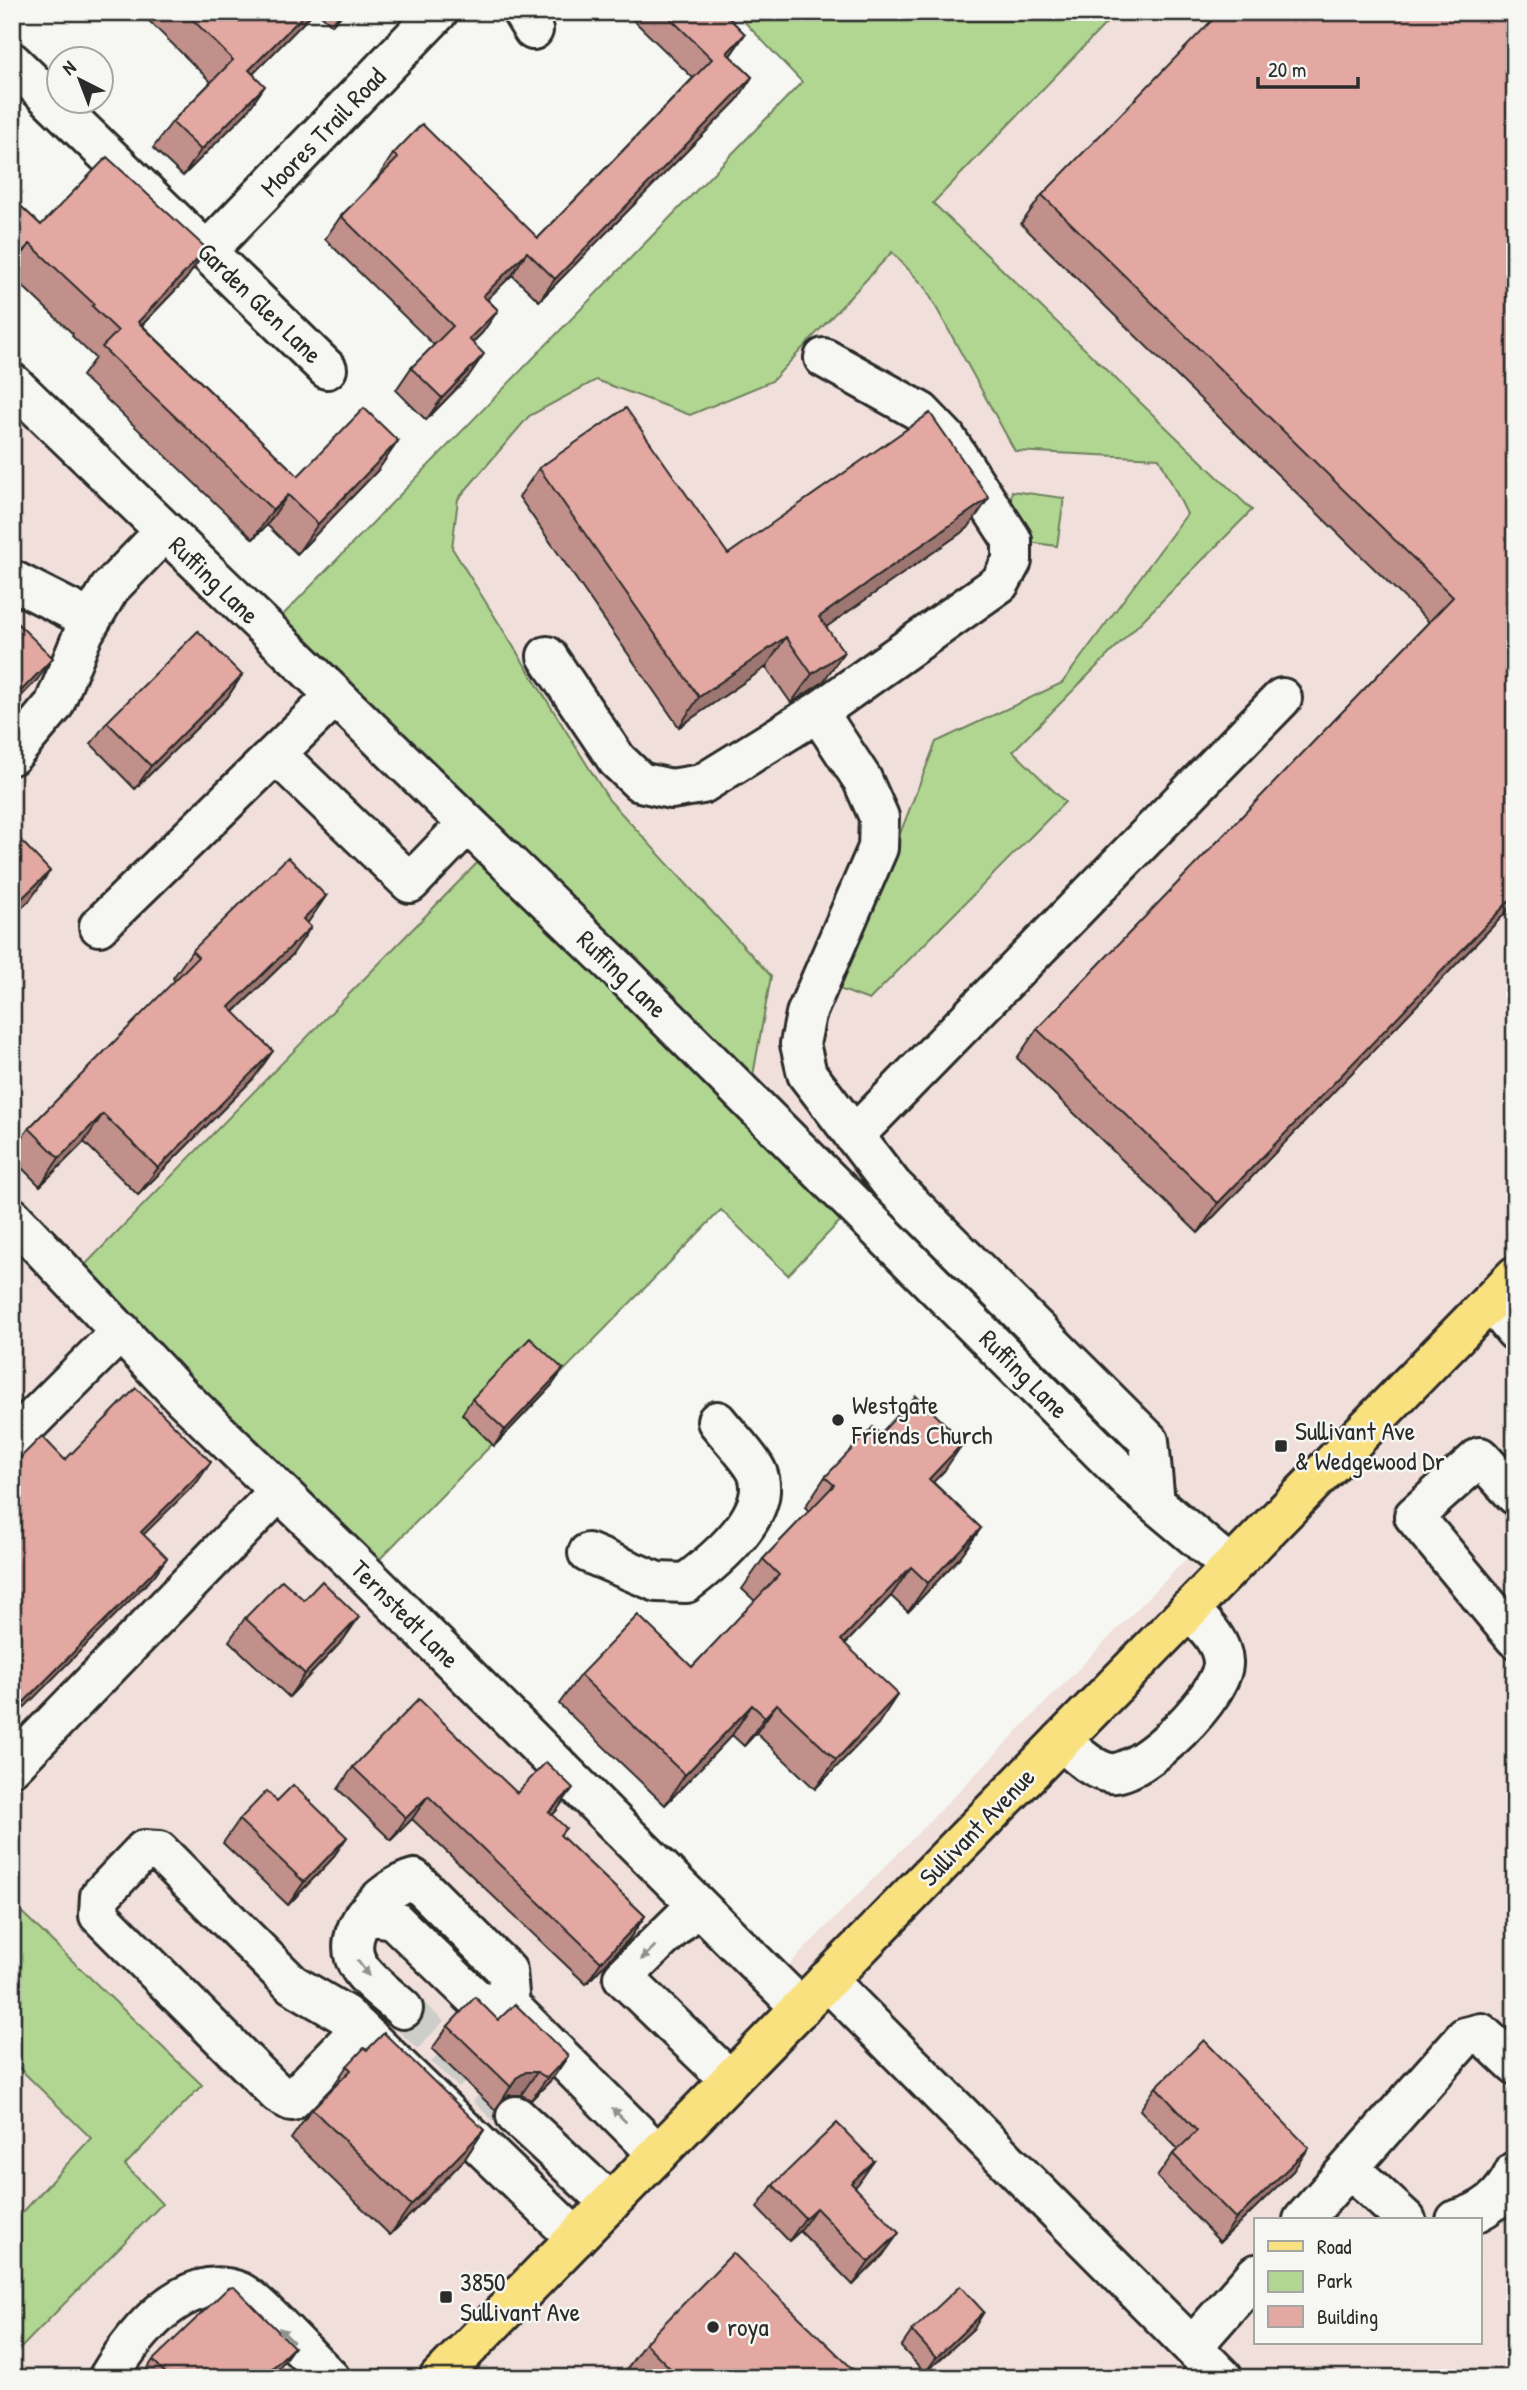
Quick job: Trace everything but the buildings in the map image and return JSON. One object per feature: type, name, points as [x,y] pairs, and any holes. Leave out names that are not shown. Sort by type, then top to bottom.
[{"type":"main road","name":"Sullivant Avenue","points":[[439,2378],[1503,1289]]},
{"type":"street","name":"Moores Trail Road","points":[[207,251],[438,12]]},
{"type":"street","name":"Garden Glen Lane","points":[[12,62],[327,369]]},
{"type":"street","points":[[547,656],[617,760],[640,782],[671,789],[702,784],[818,712],[1000,583],[1012,561],[1012,540],[946,438],[921,412],[824,358]]},
{"type":"street","name":"Ruffing Lane","points":[[12,383],[624,975],[1155,1503],[1230,1566]]},
{"type":"street","points":[[12,755],[54,705],[91,620],[110,588],[165,531]]},
{"type":"street","points":[[12,580],[91,620]]},
{"type":"street","points":[[99,926],[334,697]]},
{"type":"street","points":[[855,1136],[1282,698]]},
{"type":"street","points":[[818,712],[862,779],[879,817],[878,848],[806,1014],[800,1044],[807,1074],[892,1185],[1149,1441],[1155,1503]]},
{"type":"street","points":[[276,754],[410,883],[467,824]]},
{"type":"street","name":"Ternstedt Lane","points":[[12,1217],[182,1397],[800,2008]]},
{"type":"street","points":[[1503,1289],[1515,1331]]},
{"type":"street","points":[[12,1440],[121,1331]]},
{"type":"street","points":[[589,1553],[657,1582],[686,1583],[708,1566],[751,1519],[759,1494],[757,1472],[717,1421]]},
{"type":"street","points":[[1515,1495],[1480,1457],[1414,1516],[1515,1638]]},
{"type":"street","points":[[12,1766],[279,1491]]},
{"type":"street","points":[[1061,1741],[1091,1765],[1111,1773],[1133,1769],[1155,1753],[1206,1700],[1222,1677],[1223,1660],[1213,1635],[1189,1609]]},
{"type":"street","points":[[360,2029],[291,2101],[278,2094],[99,1915],[100,1896],[144,1850],[159,1851],[292,1984],[345,2015],[360,2029],[576,2238]]},
{"type":"street","points":[[696,1905],[623,1978],[730,2080]]},
{"type":"street","points":[[403,2009],[359,1967],[353,1951],[356,1932],[364,1915],[393,1919],[477,2000],[510,2006],[658,2154]]},
{"type":"street","points":[[827,1980],[1223,2378]]},
{"type":"street","points":[[1305,2218],[1465,2037],[1481,2033],[1515,2065]]},
{"type":"street","points":[[516,2116],[610,2203]]},
{"type":"street","points":[[1349,2168],[1404,2218]]},
{"type":"street","points":[[1464,2218],[1482,2213],[1509,2186],[1515,2171]]},
{"type":"street","points":[[1192,2347],[1254,2276]]},
{"type":"street","points":[[108,2378],[168,2305],[190,2291],[215,2287],[242,2293],[330,2378]]},
{"type":"shaded area","points":[[1117,12],[1515,12],[1515,2378],[12,2378],[12,2357],[162,2204],[125,2165],[201,2085],[12,1903],[12,367],[504,836],[376,1563],[788,1966],[1190,1555],[732,1099],[676,870],[609,800],[452,548],[458,499],[529,416],[596,380],[690,415],[772,381],[892,252],[925,287],[1015,451],[1159,458],[1187,515],[1062,683],[936,742],[839,988],[869,1000],[1064,803],[1012,751],[1251,510],[932,202]]},
{"type":"shaded area","points":[[12,2061],[91,2138],[12,2224]]},
{"type":"green space","points":[[735,12],[1117,12],[933,203],[1252,510],[1013,751],[1065,802],[869,1000],[839,989],[936,742],[1062,683],[1187,514],[1159,458],[1015,451],[925,287],[892,252],[772,381],[690,415],[596,380],[529,416],[458,499],[452,548],[609,800],[771,976],[752,1081],[278,620],[802,82]]},
{"type":"green space","points":[[1012,491],[1064,498],[1057,546],[1006,539]]},
{"type":"green space","points":[[482,858],[844,1217],[788,1275],[721,1210],[376,1563],[81,1269]]},
{"type":"green space","points":[[12,1903],[202,2085],[125,2165],[162,2204],[12,2357],[12,2224],[91,2138],[12,2061]]},
{"type":"tunnel","points":[[403,2009],[516,2116]]},
{"type":"place","name":"Westgate Friends Church","points":[[838,1420]]},
{"type":"place","name":"Sullivant Ave & Wedgewood Dr","points":[[1281,1446]]},
{"type":"place","name":"3850 Sullivant Ave","points":[[446,2297]]},
{"type":"place","name":"roya","points":[[713,2327]]}]
